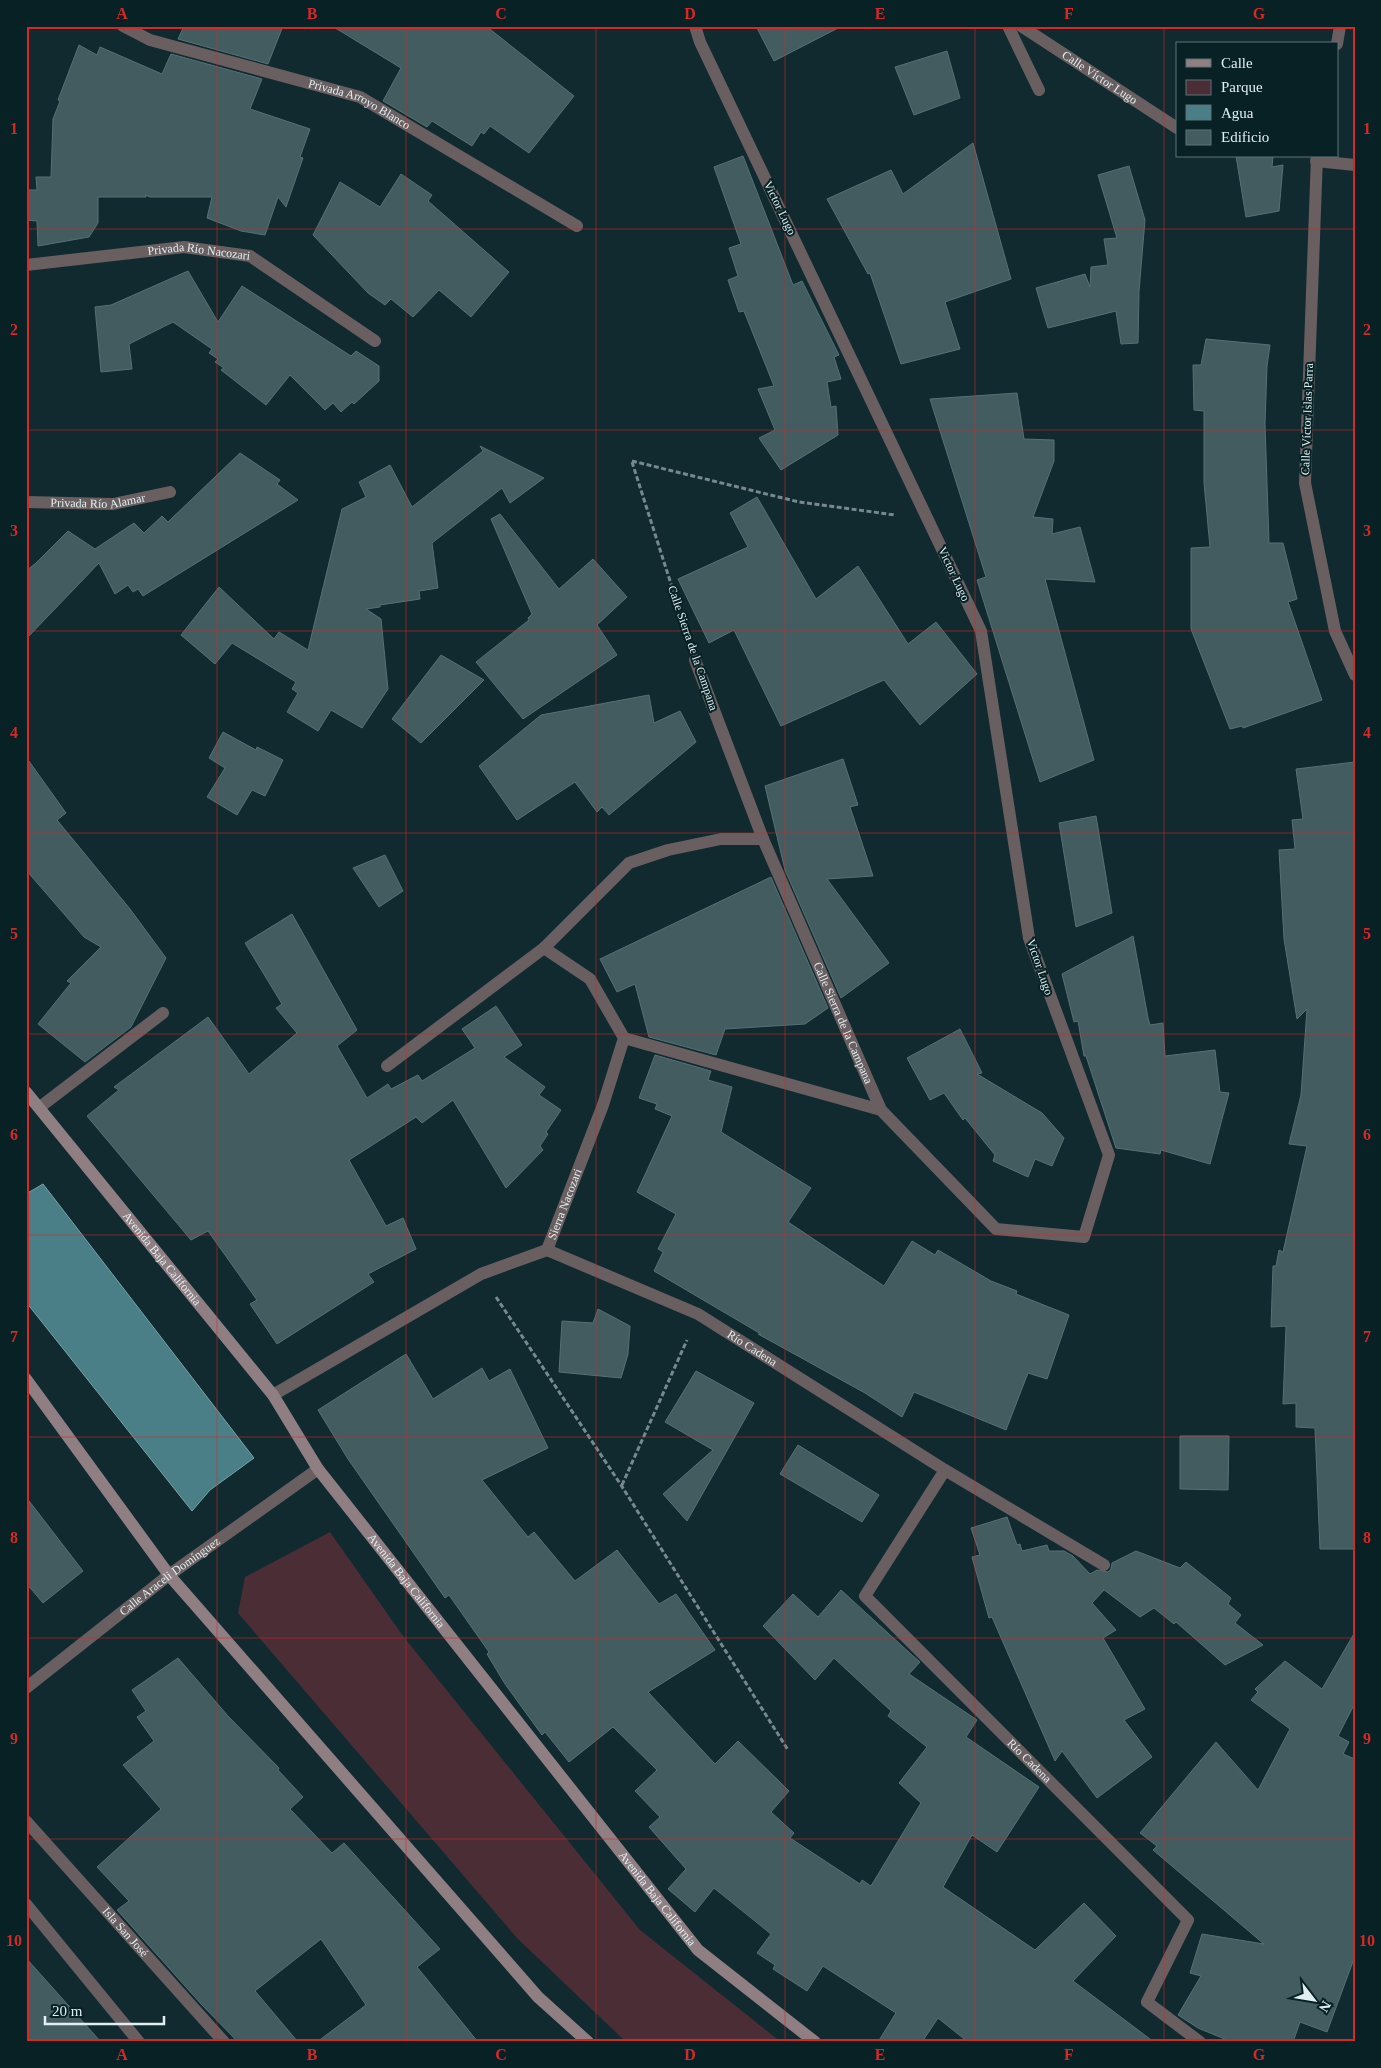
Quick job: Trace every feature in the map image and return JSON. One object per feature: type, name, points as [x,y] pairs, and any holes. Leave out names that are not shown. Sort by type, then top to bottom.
[{"type":"main road","name":"Avenida Baja California","points":[[26,1092],[273,1395],[318,1469],[698,1950],[815,2042]]},
{"type":"main road","points":[[26,1380],[169,1575],[538,1997],[588,2042]]},
{"type":"street","name":"Privada Arroyo Blanco","points":[[123,26],[150,40],[360,97],[577,226]]},
{"type":"street","name":"Victor Lugo","points":[[695,26],[700,42],[981,631],[1029,938],[1109,1155],[1084,1237],[996,1229],[881,1110]]},
{"type":"street","points":[[1008,26],[1039,90]]},
{"type":"street","name":"Calle Víctor Lugo","points":[[1022,26],[1176,127]]},
{"type":"street","points":[[1336,42],[1340,26]]},
{"type":"street","points":[[1317,159],[1355,165]]},
{"type":"street","name":"Calle Víctor Islas Parra","points":[[1317,159],[1305,484],[1335,631],[1355,676]]},
{"type":"street","name":"Privada Río Nacozari","points":[[26,265],[184,247],[250,256],[375,341]]},
{"type":"street","name":"Privada Río Alamar","points":[[26,502],[113,504],[170,492]]},
{"type":"street","name":"Calle Sierra de la Campana","points":[[695,660],[763,839],[881,1110]]},
{"type":"street","points":[[387,1066],[544,948],[630,863],[668,850],[720,839],[763,839]]},
{"type":"street","points":[[544,948],[590,979],[624,1038],[881,1110]]},
{"type":"street","points":[[40,1107],[163,1013]]},
{"type":"street","name":"Sierra Nacozari","points":[[273,1395],[481,1274],[547,1250],[603,1105],[624,1038]]},
{"type":"street","name":"Río Cadena","points":[[547,1250],[698,1314],[945,1470],[1104,1566]]},
{"type":"street","points":[[26,1387],[38,1394]]},
{"type":"street","name":"Calle Araceli Domínguez","points":[[26,1688],[169,1575],[318,1469]]},
{"type":"street","name":"Río Cadena","points":[[945,1470],[865,1596],[1188,1920],[1147,2002],[1200,2042]]},
{"type":"street","name":"Isla San José","points":[[26,1821],[224,2042]]},
{"type":"street","points":[[26,1904],[139,2042]]},
{"type":"path","name":"Calle Sierra de la Campana","points":[[695,660],[632,461],[798,502],[928,519]]},
{"type":"path","points":[[481,1274],[621,1485],[788,1750]]},
{"type":"path","points":[[621,1485],[698,1314]]},
{"type":"green space","points":[[330,1532],[403,1636],[640,1930],[781,2042],[626,2042],[517,1938],[238,1613],[245,1577]]},
{"type":"water","points":[[43,1184],[254,1458],[210,1490],[192,1511],[26,1302],[26,1194]]},
{"type":"building","points":[[184,26],[283,26],[268,64],[178,39]]},
{"type":"building","points":[[332,26],[486,26],[574,96],[529,153],[490,126],[484,134],[481,132],[472,146],[432,121],[427,127],[383,101],[401,68]]},
{"type":"building","points":[[756,26],[842,26],[774,61]]},
{"type":"building","points":[[79,45],[97,55],[100,47],[162,74],[171,54],[262,79],[250,109],[310,129],[300,157],[303,158],[286,207],[278,197],[265,235],[241,231],[207,218],[212,197],[150,197],[145,195],[146,197],[98,197],[98,223],[89,237],[38,246],[37,221],[26,220],[26,190],[37,190],[36,177],[51,177],[53,119],[60,101],[58,100]]},
{"type":"building","points":[[947,51],[960,98],[914,115],[895,67]]},
{"type":"building","points":[[973,143],[1011,279],[945,302],[960,349],[901,364],[870,273],[868,274],[827,199],[891,170],[903,194]]},
{"type":"building","points":[[743,156],[793,285],[802,281],[839,355],[834,357],[841,379],[827,382],[831,407],[836,406],[838,435],[781,470],[759,438],[775,430],[758,389],[774,386],[744,311],[739,312],[728,280],[738,276],[729,248],[741,244],[714,167]]},
{"type":"building","points":[[1236,158],[1273,158],[1272,167],[1283,165],[1279,211],[1246,217]]},
{"type":"building","points":[[1129,166],[1145,220],[1139,291],[1138,343],[1121,344],[1116,311],[1048,328],[1036,288],[1085,274],[1090,287],[1091,267],[1108,265],[1104,239],[1117,238],[1098,175]]},
{"type":"building","points":[[401,174],[432,195],[428,201],[509,272],[471,317],[439,290],[413,317],[391,299],[385,305],[368,293],[313,235],[340,182],[380,207]]},
{"type":"building","points":[[188,271],[218,322],[242,286],[351,356],[356,351],[379,366],[379,381],[354,404],[352,402],[341,412],[333,403],[325,410],[290,375],[266,405],[221,370],[224,368],[215,362],[218,359],[209,353],[212,349],[173,322],[129,344],[132,369],[101,372],[95,307],[111,305]]},
{"type":"building","points":[[1206,339],[1270,345],[1267,366],[1265,424],[1269,543],[1283,543],[1297,599],[1288,602],[1322,700],[1243,728],[1242,726],[1230,729],[1191,629],[1191,548],[1210,547],[1204,483],[1204,411],[1194,410],[1193,365],[1201,365]]},
{"type":"building","points":[[1017,393],[1024,439],[1054,440],[1054,461],[1033,517],[1053,519],[1052,534],[1080,527],[1095,582],[1045,579],[1094,760],[1040,782],[977,580],[986,577],[930,399]]},
{"type":"building","points":[[480,446],[544,478],[510,503],[502,488],[432,543],[438,588],[419,591],[420,599],[366,609],[381,619],[388,689],[362,728],[331,710],[318,731],[287,712],[298,693],[292,689],[296,682],[232,643],[215,664],[181,635],[219,587],[274,639],[279,632],[308,650],[342,509],[366,497],[359,482],[390,465],[412,507],[483,451]]},
{"type":"building","points":[[240,453],[280,480],[277,484],[298,500],[143,596],[138,589],[133,592],[128,585],[115,594],[99,563],[26,639],[26,571],[68,531],[95,549],[134,523],[144,533],[162,516],[168,522]]},
{"type":"building","points":[[757,497],[816,599],[858,566],[908,644],[936,622],[977,674],[920,725],[884,680],[781,726],[734,630],[709,643],[678,579],[748,547],[730,513]]},
{"type":"building","points":[[500,514],[559,589],[593,559],[627,597],[597,625],[617,655],[523,719],[476,662],[529,620],[528,618],[532,614],[491,519]]},
{"type":"building","points":[[441,655],[484,680],[421,743],[392,719]]},
{"type":"building","points":[[649,695],[654,723],[680,711],[696,742],[609,815],[602,807],[597,812],[575,782],[517,820],[479,766],[541,715]]},
{"type":"building","points":[[223,732],[256,750],[257,747],[283,760],[265,796],[252,790],[237,815],[207,797],[225,768],[209,758]]},
{"type":"building","points":[[26,757],[66,813],[57,820],[130,909],[166,958],[131,1027],[85,1062],[38,1024],[71,983],[67,981],[101,947],[84,937],[26,870]]},
{"type":"building","points":[[843,759],[858,805],[850,807],[873,876],[827,879],[889,963],[841,998],[785,870],[765,786]]},
{"type":"building","points":[[1355,762],[1355,1549],[1320,1549],[1315,1428],[1296,1427],[1296,1403],[1283,1404],[1286,1326],[1271,1327],[1273,1266],[1276,1266],[1279,1250],[1283,1252],[1307,1146],[1289,1144],[1301,1095],[1307,1009],[1297,1019],[1284,939],[1279,850],[1295,849],[1292,820],[1303,819],[1296,769]]},
{"type":"building","points":[[1096,816],[1112,913],[1076,927],[1059,823]]},
{"type":"building","points":[[385,855],[403,891],[379,907],[353,868]]},
{"type":"building","points":[[771,877],[828,1008],[805,1024],[725,1029],[716,1055],[649,1037],[635,984],[617,992],[600,959]]},
{"type":"building","points":[[292,914],[357,1030],[337,1046],[367,1098],[388,1084],[391,1089],[418,1075],[422,1081],[475,1048],[462,1029],[496,1006],[522,1045],[504,1057],[545,1087],[539,1095],[561,1110],[546,1132],[548,1134],[540,1146],[543,1150],[506,1188],[453,1100],[422,1123],[416,1117],[349,1160],[386,1226],[403,1218],[416,1249],[368,1274],[374,1282],[277,1344],[250,1304],[257,1300],[208,1231],[191,1240],[87,1116],[119,1090],[114,1087],[208,1017],[249,1074],[297,1033],[276,1008],[282,1004],[245,943]]},
{"type":"building","points":[[1133,936],[1148,1018],[1150,1025],[1163,1023],[1165,1056],[1215,1050],[1220,1092],[1229,1093],[1210,1164],[1161,1150],[1160,1154],[1116,1148],[1086,1056],[1084,1056],[1078,1021],[1074,1022],[1062,974]]},
{"type":"building","points":[[960,1029],[982,1073],[977,1074],[1042,1113],[1064,1138],[1052,1166],[1035,1159],[1028,1177],[993,1161],[995,1155],[965,1118],[963,1120],[944,1093],[930,1100],[907,1058]]},
{"type":"building","points":[[655,1055],[711,1071],[708,1080],[732,1087],[721,1132],[811,1188],[788,1222],[884,1286],[912,1241],[935,1255],[938,1250],[991,1281],[1017,1291],[1016,1294],[1069,1315],[1047,1379],[1028,1373],[1006,1430],[914,1392],[902,1417],[865,1393],[758,1334],[761,1334],[654,1271],[663,1252],[658,1249],[676,1214],[637,1192],[672,1116],[655,1109],[657,1104],[639,1098]]},
{"type":"building","points":[[598,1309],[630,1326],[628,1354],[621,1378],[559,1372],[562,1321],[593,1323]]},
{"type":"building","points":[[406,1354],[433,1399],[482,1368],[489,1381],[510,1369],[548,1448],[482,1480],[528,1537],[534,1532],[575,1581],[617,1550],[659,1604],[676,1594],[715,1650],[648,1692],[715,1764],[738,1741],[789,1791],[771,1812],[794,1833],[790,1838],[860,1884],[862,1880],[871,1886],[921,1803],[899,1783],[927,1747],[888,1716],[891,1711],[834,1658],[815,1680],[763,1626],[793,1594],[818,1617],[841,1590],[920,1662],[909,1674],[977,1720],[966,1737],[1039,1787],[997,1852],[972,1835],[943,1887],[1035,1950],[1084,1903],[1116,1936],[1073,1981],[1154,2042],[968,2042],[938,2018],[922,2042],[878,2042],[896,2013],[823,1966],[807,1991],[773,1969],[775,1965],[757,1953],[771,1934],[714,1888],[695,1912],[668,1889],[686,1869],[649,1827],[660,1817],[635,1791],[657,1770],[613,1727],[569,1762],[545,1732],[542,1735],[505,1684],[487,1654],[489,1652],[449,1595],[445,1598],[348,1459],[318,1410]]},
{"type":"building","points":[[696,1371],[754,1403],[687,1521],[663,1494],[713,1450],[665,1422]]},
{"type":"building","points":[[1180,1436],[1229,1436],[1228,1490],[1180,1489]]},
{"type":"building","points":[[798,1445],[879,1495],[862,1522],[780,1474]]},
{"type":"building","points":[[26,1497],[83,1571],[43,1603],[26,1583]]},
{"type":"building","points":[[1007,1517],[1017,1545],[1020,1544],[1022,1551],[1047,1545],[1049,1551],[1064,1551],[1073,1556],[1090,1574],[1097,1570],[1108,1572],[1111,1569],[1112,1563],[1136,1551],[1180,1568],[1186,1562],[1231,1598],[1228,1604],[1241,1615],[1235,1623],[1263,1645],[1225,1665],[1176,1622],[1174,1624],[1154,1608],[1140,1617],[1103,1589],[1092,1603],[1116,1630],[1103,1638],[1145,1709],[1124,1720],[1152,1757],[1097,1798],[1062,1751],[1055,1761],[992,1617],[989,1618],[972,1557],[980,1555],[971,1528]]},
{"type":"building","points":[[1355,1632],[1355,1703],[1338,1736],[1349,1742],[1343,1754],[1355,1759],[1355,1956],[1327,2032],[1300,2022],[1293,2042],[1232,2042],[1198,2028],[1178,2015],[1201,1976],[1190,1973],[1202,1934],[1264,1944],[1153,1850],[1157,1846],[1140,1833],[1216,1742],[1258,1790],[1290,1729],[1251,1700],[1258,1692],[1255,1689],[1285,1661],[1322,1689]]},
{"type":"building","points":[[178,1658],[228,1716],[279,1768],[278,1770],[303,1797],[290,1809],[332,1853],[344,1843],[440,1949],[417,1967],[478,2042],[317,2042],[366,2005],[321,1939],[255,1991],[298,2042],[238,2042],[202,2005],[117,1910],[129,1901],[97,1867],[161,1809],[123,1765],[154,1741],[137,1717],[146,1711],[132,1690]]},
{"type":"building","points":[[26,1958],[101,2042],[26,2042]]}]
